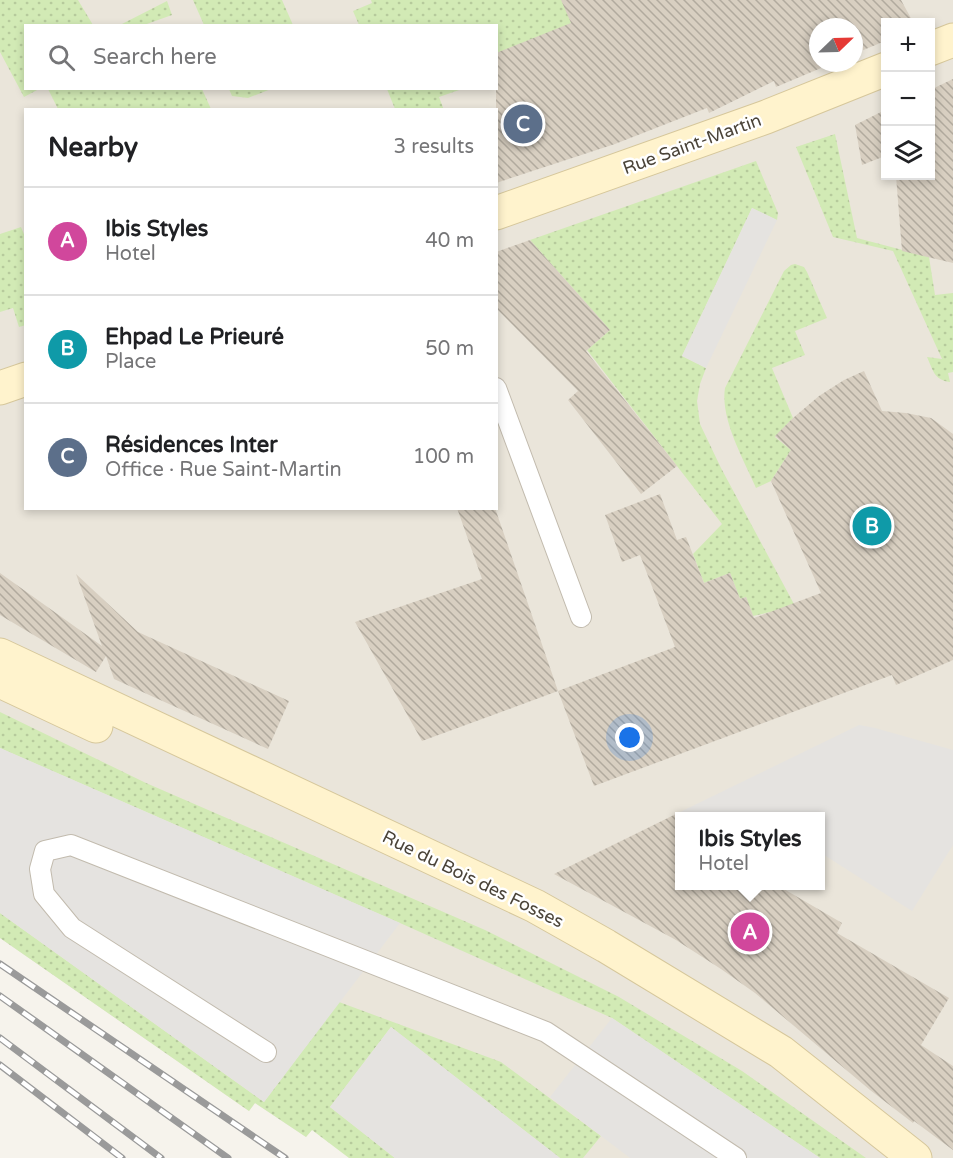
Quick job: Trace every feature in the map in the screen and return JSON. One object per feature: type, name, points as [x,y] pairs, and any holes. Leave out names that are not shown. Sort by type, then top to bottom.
[{"type":"main road","points":[[935,48],[953,40]]},
{"type":"main road","name":"Rue Saint-Martin","points":[[498,212],[766,117],[881,71]]},
{"type":"main road","points":[[0,388],[24,380]]},
{"type":"main road","name":"Rue du Bois des Fosses","points":[[0,655],[545,912],[606,946],[781,1052],[915,1158]]},
{"type":"main road","name":"Rue du Bois des Fosses","points":[[0,681],[526,923],[597,962],[770,1068],[887,1158]]},
{"type":"lane","points":[[498,393],[581,617]]},
{"type":"lane","points":[[266,1052],[72,928],[44,894],[40,869],[45,851],[71,845],[546,1032],[736,1158]]},
{"type":"shaded area","points":[[0,0],[953,0],[953,1158],[395,1158],[330,1108],[306,1137],[255,1103],[249,1111],[0,938]]},
{"type":"shaded area","points":[[752,208],[777,220],[706,368],[682,356]]},
{"type":"shaded area","points":[[859,725],[953,750],[953,845],[912,911],[825,856],[825,812],[680,812]]},
{"type":"shaded area","points":[[0,748],[400,923],[264,1102],[0,913]]},
{"type":"shaded area","points":[[612,1018],[820,1158],[630,1158],[550,1097]]},
{"type":"shaded area","points":[[391,1027],[560,1158],[395,1158],[330,1107]]},
{"type":"green space","points":[[0,0],[78,0],[92,24],[24,24],[24,90],[37,90],[24,97],[0,52]]},
{"type":"green space","points":[[193,0],[282,0],[293,24],[204,24]]},
{"type":"green space","points":[[371,0],[564,0],[571,23],[498,82],[498,24],[359,24],[353,11],[372,3]]},
{"type":"green space","points":[[167,1],[172,15],[147,24],[122,24]]},
{"type":"green space","points":[[48,90],[202,90],[211,108],[58,108]]},
{"type":"green space","points":[[229,90],[268,90],[248,98],[232,96]]},
{"type":"green space","points":[[387,90],[459,90],[439,97],[443,108],[395,108]]},
{"type":"green space","points":[[835,134],[857,238],[929,257],[935,295],[953,293],[953,372],[948,373],[950,382],[937,377],[927,357],[942,359],[893,251],[833,237],[796,147]]},
{"type":"green space","points":[[756,161],[778,213],[777,220],[752,208],[682,356],[706,368],[697,401],[700,424],[802,619],[775,623],[770,612],[753,616],[746,597],[740,599],[730,573],[704,583],[693,554],[722,524],[587,350],[610,330],[530,240]]},
{"type":"green space","points":[[21,227],[24,234],[24,326],[19,327],[13,308],[0,312],[0,234]]},
{"type":"green space","points":[[795,264],[804,267],[807,272],[827,318],[795,331],[805,355],[772,368],[793,418],[775,437],[791,450],[771,481],[756,488],[729,426],[724,400],[725,388],[784,271]]},
{"type":"green space","points":[[0,712],[146,783],[485,930],[619,997],[742,1071],[866,1158],[820,1158],[612,1018],[0,748]]},
{"type":"green space","points":[[0,913],[264,1102],[339,1002],[501,1062],[601,1136],[583,1158],[560,1158],[391,1027],[330,1107],[395,1158],[349,1158],[312,1130],[306,1137],[255,1103],[249,1111],[0,938]]},
{"type":"building","points":[[561,0],[901,0],[911,18],[881,18],[881,43],[863,50],[863,18],[809,18],[809,72],[812,72],[776,87],[774,81],[709,113],[707,108],[615,144],[498,182],[496,90],[498,90],[498,52],[571,23]]},
{"type":"building","points":[[953,79],[953,263],[902,251],[896,180],[935,180],[935,88]]},
{"type":"building","points":[[881,112],[881,158],[862,165],[855,125]]},
{"type":"building","points":[[530,240],[610,330],[586,351],[677,466],[641,494],[568,400],[578,391],[498,310],[498,251]]},
{"type":"building","points":[[864,371],[882,411],[931,418],[953,434],[953,660],[896,685],[892,675],[594,786],[558,691],[675,647],[640,555],[622,562],[605,515],[660,494],[677,540],[686,537],[704,583],[730,573],[740,599],[746,597],[754,618],[821,593],[771,481],[791,450],[775,436],[819,396],[844,380]]},
{"type":"building","points":[[458,510],[496,510],[558,691],[422,741],[355,622],[482,579]]},
{"type":"building","points":[[0,573],[102,646],[76,574],[138,632],[289,701],[268,749],[114,679],[106,656],[96,672],[0,615]]},
{"type":"building","points":[[675,814],[675,890],[786,890],[842,923],[837,933],[949,998],[921,1045],[953,1066],[953,1150],[870,1090],[755,993],[721,969],[676,940],[554,874]]},
{"type":"railway","points":[[0,964],[285,1158]]},
{"type":"railway","points":[[0,996],[228,1158]]},
{"type":"railway","points":[[0,1038],[161,1158]]},
{"type":"railway","points":[[0,1065],[122,1158]]},
{"type":"place","name":"Résidences Inter","points":[[523,124]]},
{"type":"place","name":"Ehpad Le Prieuré","points":[[872,526]]},
{"type":"place","name":"Ibis Styles","points":[[750,932]]}]
